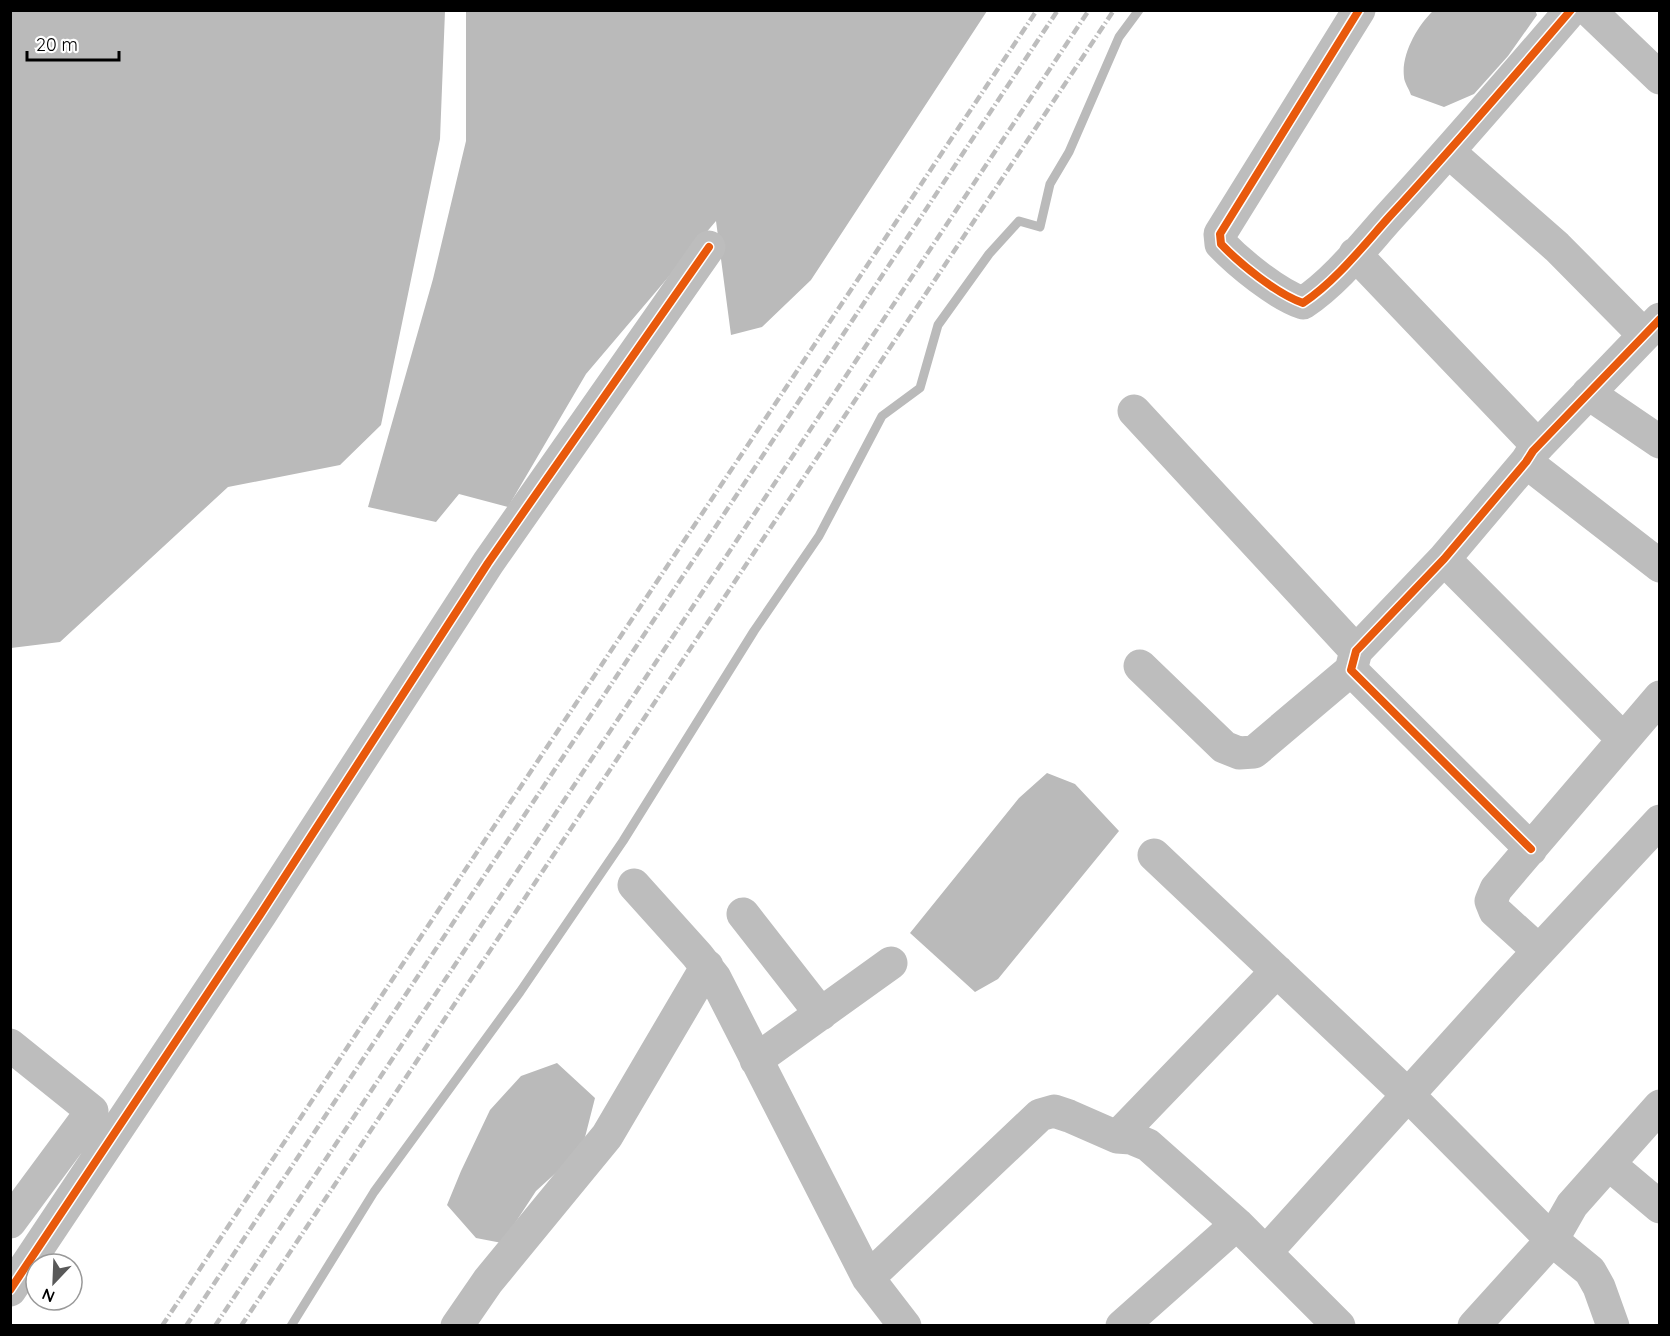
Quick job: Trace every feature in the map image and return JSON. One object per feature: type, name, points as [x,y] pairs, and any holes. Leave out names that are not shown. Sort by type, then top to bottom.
[{"type":"street","points":[[1359,10],[1220,234],[1221,244],[1230,254],[1288,298],[1303,303],[1315,295],[1355,254],[1449,152],[1571,10]]},
{"type":"street","points":[[1588,10],[1659,78]]},
{"type":"street","points":[[1140,666],[1224,747],[1239,753],[1254,752],[1354,660],[1444,559],[1532,454],[1652,327],[1449,152]]},
{"type":"street","points":[[10,1222],[105,1120],[260,915],[488,563],[709,247]]},
{"type":"street","points":[[1355,254],[1532,454],[1659,566]]},
{"type":"street","points":[[1588,393],[1659,442]]},
{"type":"street","points":[[1134,411],[1354,660],[1530,849]]},
{"type":"street","points":[[1444,559],[1623,739]]},
{"type":"street","points":[[1539,951],[1495,911],[1491,901],[1496,889],[1659,697]]},
{"type":"street","points":[[1266,1252],[1659,821]]},
{"type":"street","points":[[1154,855],[1408,1095],[1552,1240],[1590,1271],[1599,1287],[1613,1326]]},
{"type":"street","points":[[634,885],[715,978],[868,1278],[904,1326]]},
{"type":"street","points":[[743,914],[821,1014]]},
{"type":"street","points":[[756,1060],[891,963]]},
{"type":"street","points":[[456,1326],[488,1281],[607,1136],[706,966]]},
{"type":"street","points":[[1117,1137],[1277,971]]},
{"type":"street","points":[[10,1045],[105,1120]]},
{"type":"street","points":[[1474,1326],[1552,1240],[1572,1205],[1610,1165],[1659,1106]]},
{"type":"street","points":[[868,1278],[1040,1115],[1054,1111],[1117,1137],[1131,1138],[1148,1144],[1237,1224],[1339,1326]]},
{"type":"street","points":[[10,1290],[105,1120]]},
{"type":"street","points":[[1610,1165],[1659,1207]]},
{"type":"street","points":[[1122,1326],[1237,1224]]},
{"type":"shaded area","points":[[1535,10],[1537,15],[1508,56],[1474,94],[1444,107],[1411,95],[1404,79],[1408,50],[1416,32],[1433,11]]},
{"type":"shaded area","points":[[10,11],[445,11],[440,139],[381,425],[340,465],[228,487],[60,642],[11,648]]},
{"type":"shaded area","points":[[466,11],[987,11],[811,280],[762,327],[731,335],[716,221],[586,374],[508,507],[459,494],[436,522],[368,507],[433,279],[466,141]]},
{"type":"shaded area","points":[[1047,773],[1075,784],[1119,831],[998,979],[975,992],[910,933],[1019,798]]},
{"type":"shaded area","points":[[557,1063],[595,1098],[582,1149],[536,1191],[502,1243],[476,1238],[447,1205],[461,1171],[490,1110],[521,1076]]},
{"type":"waterway","points":[[291,1326],[374,1192],[520,992],[623,841],[754,631],[819,536],[882,416],[920,388],[938,325],[989,254],[1019,221],[1040,227],[1050,184],[1069,152],[1119,37],[1139,10]]},
{"type":"railway","points":[[162,1326],[1037,10]]},
{"type":"railway","points":[[186,1326],[1058,10]]},
{"type":"railway","points":[[215,1326],[1089,10]]},
{"type":"railway","points":[[241,1326],[1114,10]]},
{"type":"cycle path","points":[[1359,10],[1220,234],[1221,244],[1248,269],[1282,293],[1303,303],[1349,262],[1459,140],[1571,10]]},
{"type":"cycle path","points":[[10,1290],[260,915],[488,563],[709,247]]},
{"type":"cycle path","points":[[1531,849],[1351,670],[1356,651],[1444,559],[1533,451],[1660,319]]}]
